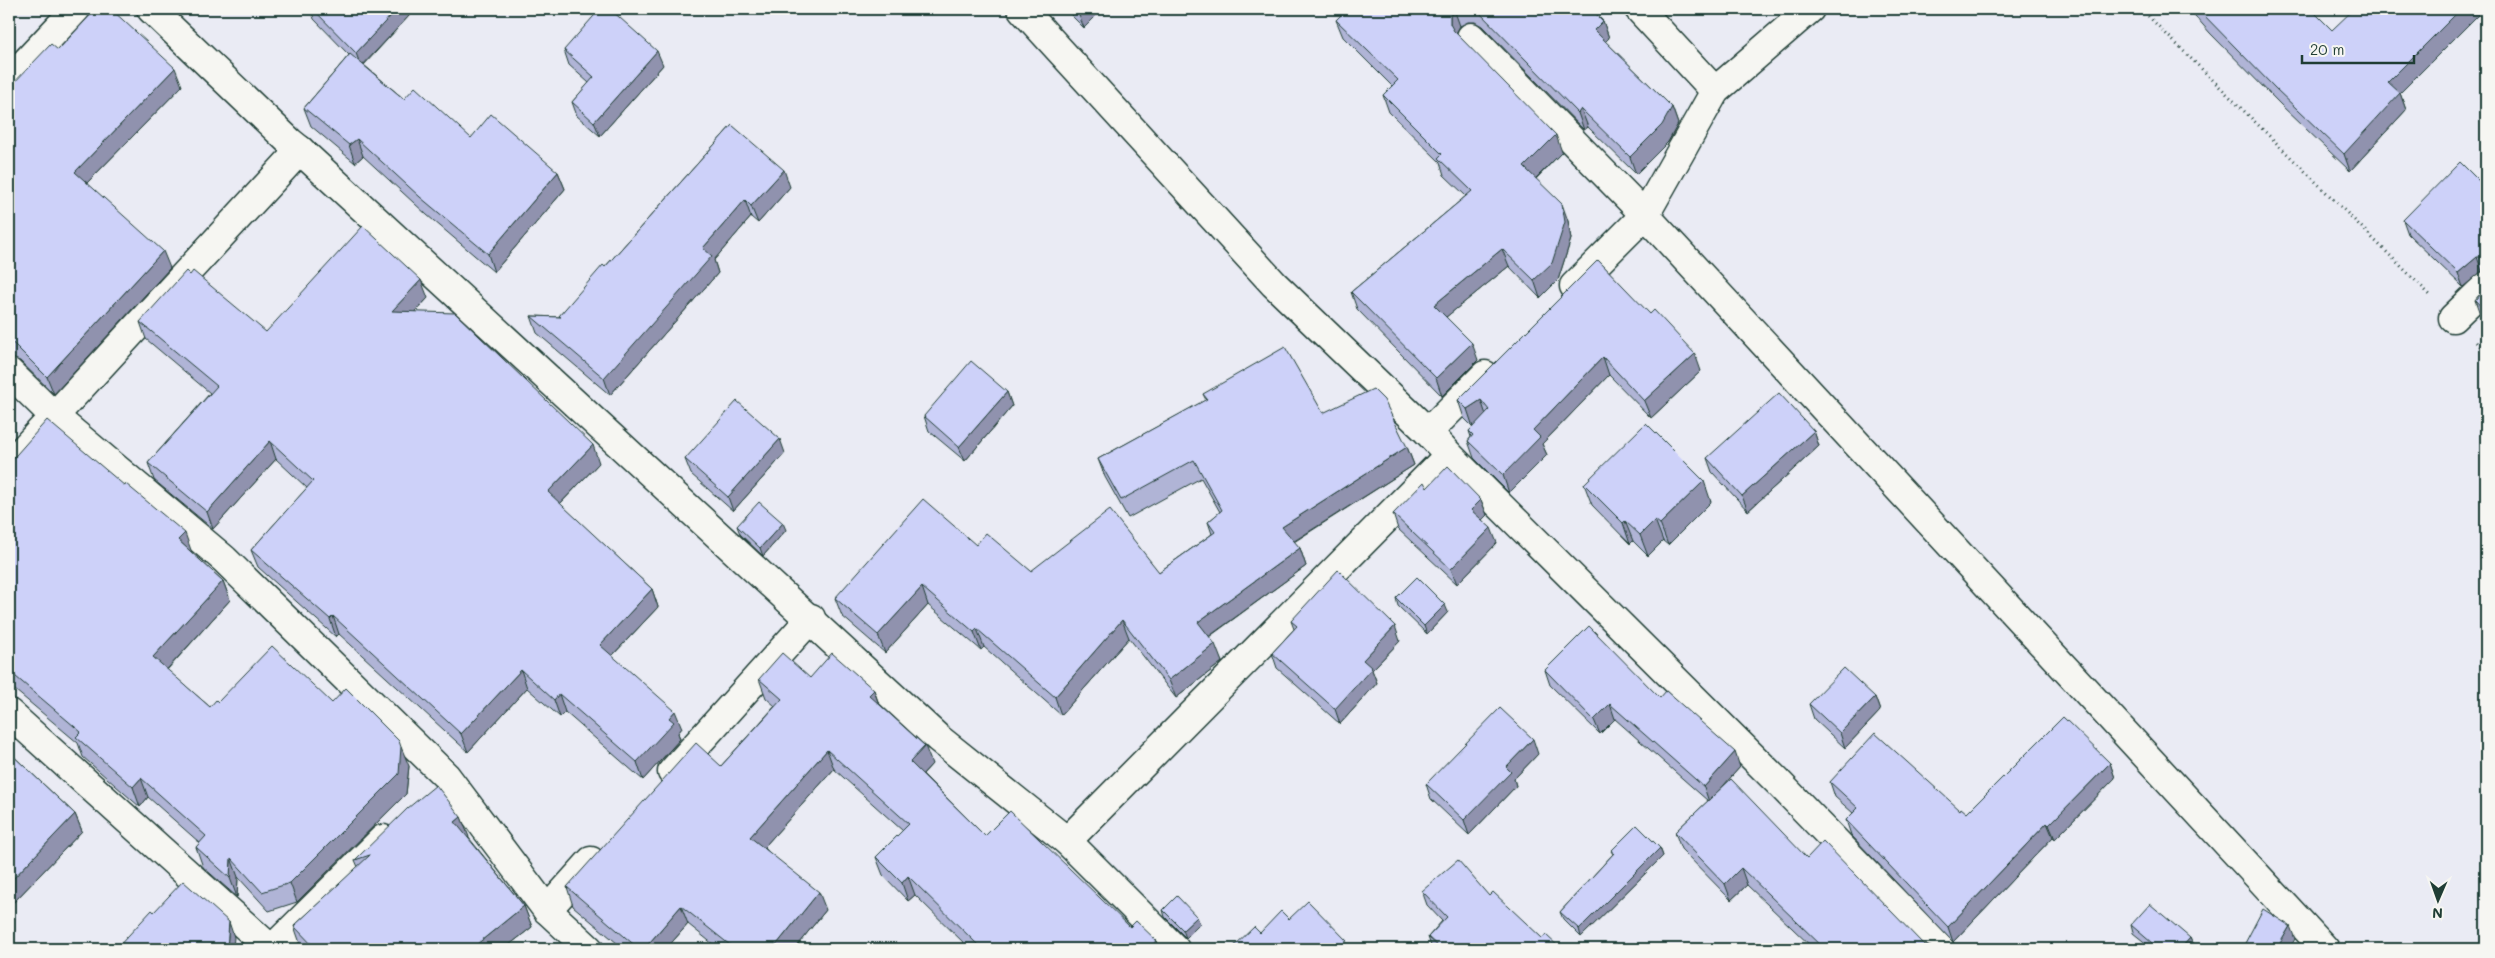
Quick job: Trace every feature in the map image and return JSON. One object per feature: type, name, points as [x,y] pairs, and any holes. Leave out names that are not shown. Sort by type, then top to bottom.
[{"type":"street","points":[[9,80],[76,9]]},
{"type":"street","points":[[151,9],[290,142],[678,500],[811,618],[938,738],[1067,842],[1175,949]]},
{"type":"street","points":[[1022,9],[1274,284],[1428,432],[1778,782],[1940,949]]},
{"type":"street","points":[[1639,9],[1716,91]]},
{"type":"street","points":[[1554,306],[1644,215],[1716,91],[1810,9]]},
{"type":"street","points":[[1470,37],[1644,215],[2325,949]]},
{"type":"street","points":[[9,465],[300,150]]},
{"type":"street","points":[[2453,318],[2486,286]]},
{"type":"street","points":[[1428,432],[1505,355]]},
{"type":"street","points":[[9,372],[55,417],[224,559],[446,776],[547,910],[589,949]]},
{"type":"street","points":[[1067,842],[1449,455]]},
{"type":"street","points":[[652,793],[811,618]]},
{"type":"street","points":[[9,713],[271,949],[397,824]]},
{"type":"street","points":[[425,796],[446,776]]},
{"type":"street","points":[[547,910],[606,844]]},
{"type":"path","points":[[2141,9],[2486,352]]},
{"type":"building","points":[[96,9],[111,9],[175,68],[75,172],[163,251],[47,377],[14,344],[9,342],[9,88],[51,44],[58,50]]},
{"type":"building","points":[[313,9],[397,9],[356,53]]},
{"type":"building","points":[[600,9],[610,9],[657,51],[594,122],[572,102],[594,77],[564,50]]},
{"type":"building","points":[[1074,9],[1083,9],[1078,13]]},
{"type":"building","points":[[1347,9],[1454,9],[1450,16],[1450,24],[1454,31],[1556,135],[1524,167],[1562,204],[1565,222],[1552,263],[1534,280],[1502,249],[1434,305],[1472,343],[1436,378],[1351,292],[1472,191],[1438,158],[1442,154],[1383,95],[1398,80],[1336,20]]},
{"type":"building","points":[[1476,9],[1591,9],[1603,21],[1594,30],[1672,107],[1662,125],[1630,157],[1581,109],[1578,113]]},
{"type":"building","points":[[2198,9],[2311,9],[2332,30],[2354,9],[2461,9],[2388,82],[2400,93],[2344,154],[2275,88]]},
{"type":"building","points":[[350,54],[404,99],[415,87],[471,138],[491,114],[558,172],[488,254],[420,197],[357,139],[349,145],[304,108]]},
{"type":"building","points":[[732,125],[784,170],[751,206],[745,200],[703,248],[712,256],[604,378],[531,316],[561,317],[559,316],[603,265],[605,267]]},
{"type":"building","points":[[2460,162],[2482,184],[2486,180],[2486,257],[2477,257],[2458,273],[2403,220]]},
{"type":"building","points":[[363,226],[421,280],[392,311],[455,313],[593,445],[548,492],[652,589],[600,645],[675,711],[669,718],[674,722],[637,762],[559,694],[554,700],[521,670],[461,734],[333,616],[330,619],[251,550],[313,481],[270,441],[207,512],[148,463],[217,386],[140,322],[186,271],[190,275],[193,271],[266,332]]},
{"type":"building","points":[[1598,260],[1650,314],[1654,310],[1695,354],[1644,401],[1603,357],[1533,430],[1540,437],[1503,475],[1468,441],[1473,435],[1469,431],[1489,410],[1481,400],[1467,409],[1458,400]]},
{"type":"building","points":[[2486,287],[2486,312],[2475,300]]},
{"type":"building","points":[[1285,347],[1323,413],[1373,389],[1384,400],[1407,447],[1282,527],[1300,548],[1198,622],[1215,644],[1169,680],[1122,620],[1055,697],[977,629],[974,632],[922,587],[878,635],[835,598],[923,499],[976,545],[986,533],[1031,571],[1110,510],[1159,572],[1215,532],[1208,522],[1222,510],[1194,460],[1121,500],[1098,459],[1207,399],[1203,394]]},
{"type":"building","points":[[971,361],[1007,392],[959,447],[924,416]]},
{"type":"building","points":[[1779,393],[1814,431],[1742,496],[1707,458]]},
{"type":"building","points":[[737,401],[780,439],[728,497],[685,459]]},
{"type":"building","points":[[47,420],[125,486],[126,484],[185,533],[178,540],[223,581],[153,657],[210,707],[216,700],[218,702],[272,646],[332,703],[346,688],[399,741],[401,747],[399,774],[290,883],[262,892],[231,858],[230,878],[196,847],[206,836],[141,778],[133,787],[76,737],[81,732],[9,671],[9,463]]},
{"type":"building","points":[[1646,423],[1704,481],[1660,524],[1655,520],[1640,535],[1625,521],[1623,523],[1584,484]]},
{"type":"building","points":[[1448,466],[1481,500],[1471,510],[1491,528],[1451,569],[1393,514],[1424,482],[1427,488]]},
{"type":"building","points":[[759,502],[783,523],[760,548],[737,526]]},
{"type":"building","points":[[1338,570],[1395,626],[1363,660],[1372,668],[1335,709],[1272,653],[1297,626],[1291,621]]},
{"type":"building","points":[[1417,577],[1445,605],[1424,626],[1396,598]]},
{"type":"building","points":[[1589,626],[1660,698],[1666,691],[1735,752],[1704,787],[1610,704],[1594,720],[1545,670]]},
{"type":"building","points":[[782,653],[810,678],[832,653],[874,690],[869,695],[925,746],[910,762],[985,836],[1010,811],[1130,927],[1136,921],[1157,941],[1151,946],[1154,949],[982,949],[908,876],[902,883],[876,857],[909,824],[827,750],[750,837],[819,892],[773,949],[735,949],[681,906],[644,949],[639,949],[567,887],[696,743],[721,766],[782,699],[759,679]]},
{"type":"building","points":[[1844,668],[1875,697],[1840,733],[1809,704]]},
{"type":"building","points":[[1500,708],[1533,739],[1506,767],[1511,772],[1464,820],[1426,784]]},
{"type":"building","points":[[2063,717],[2110,763],[2049,825],[2047,823],[1948,927],[1846,820],[1858,808],[1830,782],[1875,733],[1960,810],[1961,808],[1967,813]]},
{"type":"building","points":[[9,752],[75,814],[9,883]]},
{"type":"building","points":[[1731,779],[1807,858],[1823,841],[1923,944],[1935,949],[1825,949],[1741,868],[1725,884],[1675,832]]},
{"type":"building","points":[[436,785],[461,817],[455,822],[524,906],[471,949],[316,949],[294,926],[370,855],[355,860],[408,808]]},
{"type":"building","points":[[1637,825],[1660,848],[1579,929],[1560,912],[1614,853],[1611,851]]},
{"type":"building","points":[[1458,860],[1489,896],[1493,892],[1542,938],[1546,935],[1561,949],[1441,949],[1428,937],[1447,917],[1422,891]]},
{"type":"building","points":[[183,881],[229,922],[227,949],[116,949],[152,910],[154,912]]},
{"type":"building","points":[[1177,896],[1197,917],[1183,930],[1163,910]]},
{"type":"building","points":[[1308,901],[1353,949],[1231,949],[1254,927],[1260,933],[1281,911],[1289,919]]},
{"type":"building","points":[[2150,904],[2190,938],[2180,949],[2159,949],[2131,925]]},
{"type":"building","points":[[2263,909],[2290,926],[2279,945],[2288,949],[2242,949]]}]
